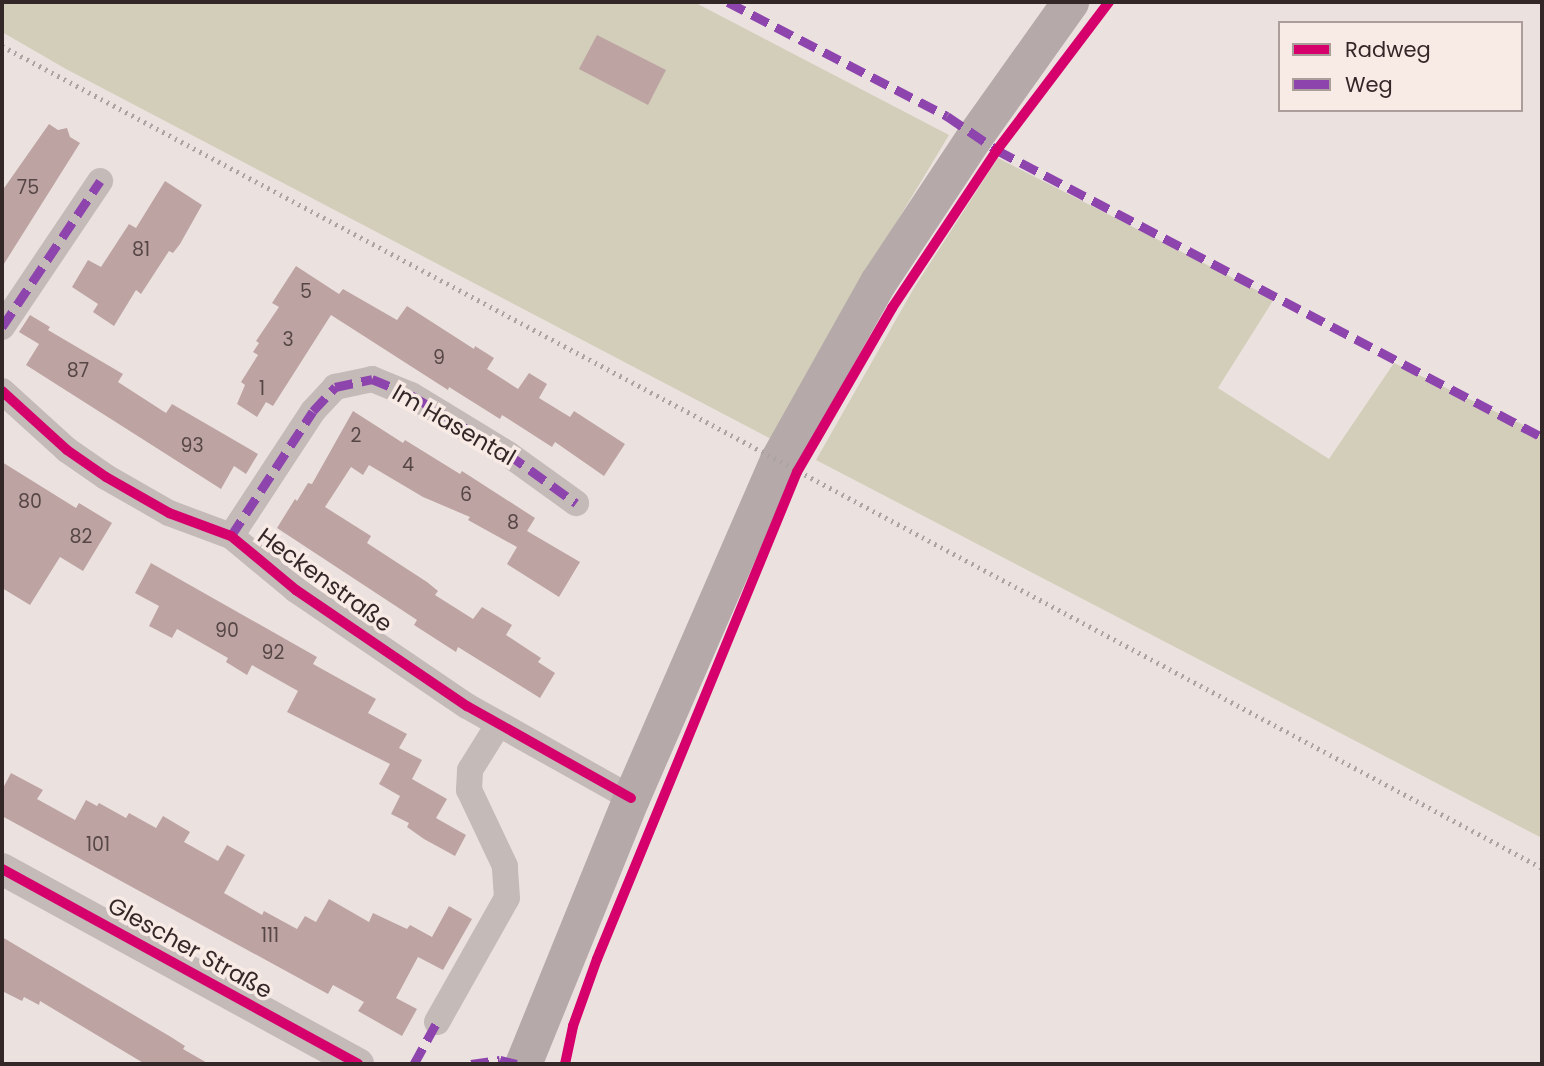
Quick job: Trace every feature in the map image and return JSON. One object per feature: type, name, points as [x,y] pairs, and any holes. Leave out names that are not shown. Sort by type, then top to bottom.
[{"type":"main road","points":[[523,1064],[631,798],[778,460],[878,282],[974,137],[1070,2]]},
{"type":"street","points":[[2,327],[100,181]]},
{"type":"street","name":"Im Hasental","points":[[231,537],[313,411],[335,387],[372,379],[411,395],[441,413],[508,454],[576,503]]},
{"type":"street","name":"Heckenstraße","points":[[2,391],[67,450],[106,477],[169,513],[231,537],[296,590],[498,725],[631,798]]},
{"type":"street","points":[[437,1022],[506,898],[506,866],[469,790],[470,770],[498,725]]},
{"type":"street","name":"Glescher Straße","points":[[2,869],[358,1064]]},
{"type":"shaded area","points":[[2,2],[694,2],[949,135],[849,301],[773,440],[66,69],[2,32]]},
{"type":"shaded area","points":[[998,158],[1274,299],[1218,388],[1329,459],[1394,363],[1542,434],[1542,838],[816,460],[914,288]]},
{"type":"building","points":[[597,35],[666,70],[648,105],[579,69]]},
{"type":"building","points":[[49,124],[58,130],[67,128],[70,137],[80,143],[2,267],[2,191]]},
{"type":"building","points":[[165,181],[202,205],[180,244],[173,253],[169,251],[141,294],[136,290],[114,326],[93,312],[98,304],[72,287],[88,260],[101,267],[129,224],[136,228]]},
{"type":"building","points":[[296,266],[339,294],[343,289],[397,320],[407,306],[474,349],[475,346],[494,358],[487,369],[518,389],[529,373],[547,384],[539,398],[570,417],[574,411],[625,444],[604,476],[555,442],[552,447],[502,415],[500,419],[449,387],[448,390],[331,315],[273,406],[266,402],[257,417],[237,404],[245,385],[241,382],[258,355],[253,352],[259,343],[256,341],[279,307],[272,303]]},
{"type":"building","points":[[30,315],[50,327],[48,330],[123,374],[118,382],[166,413],[172,404],[258,454],[246,474],[234,466],[221,489],[26,365],[39,344],[19,332]]},
{"type":"building","points":[[353,411],[403,443],[405,440],[460,474],[462,471],[535,518],[527,531],[580,562],[559,597],[507,564],[517,547],[468,520],[470,517],[423,497],[369,465],[363,475],[351,467],[325,507],[371,536],[367,543],[427,582],[438,591],[435,595],[473,619],[482,607],[512,625],[506,635],[541,658],[538,662],[555,673],[540,698],[458,647],[456,652],[414,625],[417,620],[277,528],[295,499],[297,501],[308,483],[312,484]]},
{"type":"building","points":[[2,462],[76,508],[79,503],[112,523],[83,571],[60,557],[30,605],[2,588]]},
{"type":"building","points":[[151,563],[317,657],[313,664],[376,699],[368,713],[407,734],[399,748],[422,760],[412,779],[447,799],[436,818],[466,835],[455,856],[424,839],[407,827],[409,823],[391,814],[400,796],[379,784],[390,764],[287,712],[298,691],[252,665],[247,675],[226,662],[228,658],[177,629],[172,638],[149,626],[159,606],[135,593]]},
{"type":"building","points":[[11,773],[43,790],[37,799],[75,820],[86,800],[97,806],[99,803],[126,818],[129,813],[156,828],[163,816],[190,832],[184,842],[218,861],[227,845],[245,855],[224,893],[262,915],[264,911],[297,929],[305,916],[316,922],[329,899],[369,922],[373,913],[407,929],[410,925],[432,937],[449,906],[472,919],[443,970],[418,957],[396,998],[417,1009],[402,1036],[358,1011],[364,1002],[333,985],[328,994],[2,816],[2,790]]},
{"type":"building","points":[[2,937],[171,1037],[185,1046],[183,1049],[209,1064],[145,1064],[40,1001],[39,1005],[24,997],[22,1001],[2,991]]},
{"type":"railway","points":[[2,46],[1542,868]]},
{"type":"marked path","points":[[728,2],[947,116],[997,150],[1542,437]]},
{"type":"marked path","points":[[2,327],[100,181]]},
{"type":"marked path","points":[[231,536],[313,411],[335,387],[372,379],[411,395],[441,413],[508,454],[576,503]]},
{"type":"marked path","points":[[414,1064],[437,1022]]},
{"type":"marked path","points":[[471,1064],[500,1060],[517,1064]]},
{"type":"cycle path","points":[[565,1064],[573,1026],[597,959],[797,472],[892,308],[997,150],[1109,2]]},
{"type":"cycle path","points":[[2,391],[67,450],[106,477],[169,513],[231,536],[296,590],[467,706],[631,798]]},
{"type":"cycle path","points":[[2,869],[358,1064]]}]
